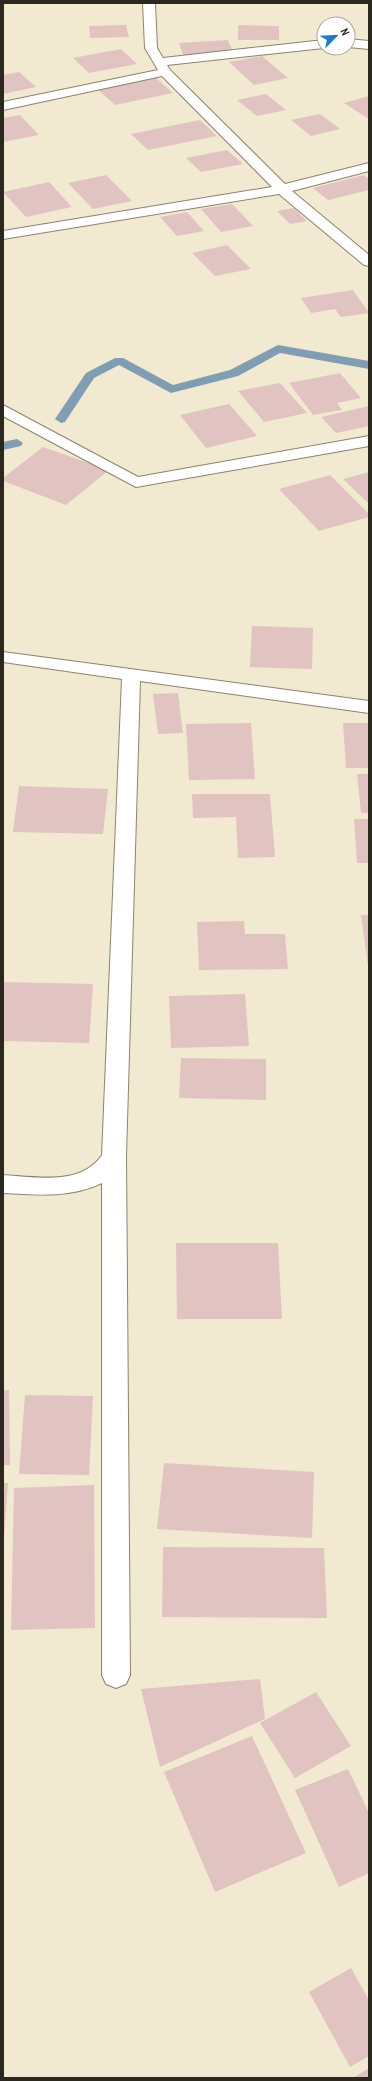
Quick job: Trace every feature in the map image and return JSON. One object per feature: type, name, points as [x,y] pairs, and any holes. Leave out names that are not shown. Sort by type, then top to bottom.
[{"type":"street","points":[[149,3],[151,48],[162,67],[282,190],[369,262]]},
{"type":"street","points":[[356,44],[369,45]]},
{"type":"street","points":[[3,106],[162,67],[316,45]]},
{"type":"street","points":[[3,235],[282,190],[369,167]]},
{"type":"street","points":[[3,410],[136,482],[369,440]]},
{"type":"street","points":[[3,657],[369,707]]},
{"type":"street","points":[[116,1675],[114,1156],[131,675]]},
{"type":"street","points":[[3,1184],[62,1186],[80,1182],[102,1172],[114,1156]]},
{"type":"building","points":[[126,25],[129,37],[90,38],[89,26]]},
{"type":"building","points":[[238,25],[279,26],[279,40],[238,40]]},
{"type":"building","points":[[228,40],[233,52],[183,55],[179,43]]},
{"type":"building","points":[[121,49],[137,64],[89,73],[73,58]]},
{"type":"building","points":[[262,56],[288,78],[254,85],[229,62]]},
{"type":"building","points":[[19,72],[36,87],[3,94],[3,75]]},
{"type":"building","points":[[155,77],[173,93],[115,105],[97,89]]},
{"type":"building","points":[[266,94],[286,110],[257,116],[237,100]]},
{"type":"building","points":[[369,96],[369,119],[344,103]]},
{"type":"building","points":[[320,114],[340,129],[311,136],[291,120]]},
{"type":"building","points":[[20,115],[39,135],[3,142],[3,118]]},
{"type":"building","points":[[200,120],[217,136],[148,150],[131,134]]},
{"type":"building","points":[[227,150],[243,164],[201,172],[186,158]]},
{"type":"building","points":[[106,175],[132,201],[93,209],[68,183]]},
{"type":"building","points":[[364,175],[369,179],[369,190],[328,200],[313,188]]},
{"type":"building","points":[[49,182],[72,207],[26,217],[3,192]]},
{"type":"building","points":[[232,204],[253,226],[221,232],[201,209]]},
{"type":"building","points":[[294,208],[307,221],[290,224],[277,211]]},
{"type":"building","points":[[187,212],[204,231],[177,236],[160,217]]},
{"type":"building","points":[[227,245],[251,269],[215,276],[192,253]]},
{"type":"building","points":[[353,290],[369,313],[341,317],[335,309],[311,313],[301,298]]},
{"type":"building","points":[[340,373],[361,398],[337,403],[342,410],[313,415],[289,383]]},
{"type":"building","points":[[280,383],[307,413],[264,422],[238,391]]},
{"type":"building","points":[[229,404],[257,436],[206,448],[180,415]]},
{"type":"building","points":[[369,406],[369,426],[336,433],[321,417]]},
{"type":"building","points":[[43,447],[109,470],[66,505],[3,481],[3,478]]},
{"type":"building","points":[[369,472],[369,504],[343,479]]},
{"type":"building","points":[[330,475],[369,514],[369,517],[319,531],[279,489]]},
{"type":"building","points":[[252,626],[313,628],[312,669],[250,667]]},
{"type":"building","points":[[178,693],[183,733],[158,734],[153,694]]},
{"type":"building","points":[[251,723],[255,779],[189,780],[186,724]]},
{"type":"building","points":[[343,723],[369,723],[369,768],[346,768]]},
{"type":"building","points":[[357,774],[369,774],[369,813],[361,813]]},
{"type":"building","points":[[19,786],[108,789],[103,834],[13,832]]},
{"type":"building","points":[[192,794],[270,794],[275,857],[238,858],[236,817],[193,818]]},
{"type":"building","points":[[354,819],[369,819],[369,863],[357,863]]},
{"type":"building","points":[[361,915],[369,915],[369,966],[368,966]]},
{"type":"building","points":[[244,921],[245,934],[285,934],[288,969],[199,970],[197,922]]},
{"type":"building","points":[[3,982],[93,984],[89,1043],[3,1041]]},
{"type":"building","points":[[245,994],[249,1046],[171,1048],[169,996]]},
{"type":"building","points":[[181,1058],[266,1059],[266,1100],[179,1098]]},
{"type":"building","points":[[176,1243],[278,1243],[282,1319],[177,1319]]},
{"type":"building","points":[[9,1390],[10,1465],[3,1465],[3,1391]]},
{"type":"building","points":[[25,1395],[93,1396],[89,1475],[19,1474]]},
{"type":"building","points":[[164,1463],[314,1472],[312,1538],[157,1529]]},
{"type":"building","points":[[3,1483],[8,1483],[4,1538],[3,1538]]},
{"type":"building","points":[[94,1485],[95,1628],[11,1630],[14,1488]]},
{"type":"building","points":[[163,1547],[324,1548],[327,1618],[162,1617]]},
{"type":"building","points":[[260,1679],[265,1719],[160,1767],[141,1689]]},
{"type":"building","points":[[316,1692],[351,1746],[295,1778],[260,1723]]},
{"type":"building","points":[[252,1736],[306,1853],[215,1892],[164,1772]]},
{"type":"building","points":[[348,1769],[369,1813],[369,1873],[339,1887],[295,1790]]},
{"type":"building","points":[[351,1968],[369,2000],[369,2056],[350,2067],[309,1992]]},
{"type":"building","points":[[369,2068],[369,2078],[353,2078]]},
{"type":"waterway","points":[[61,419],[90,376],[119,360],[171,389],[234,373],[278,349],[369,365]]},
{"type":"waterway","points":[[3,446],[17,443]]}]
